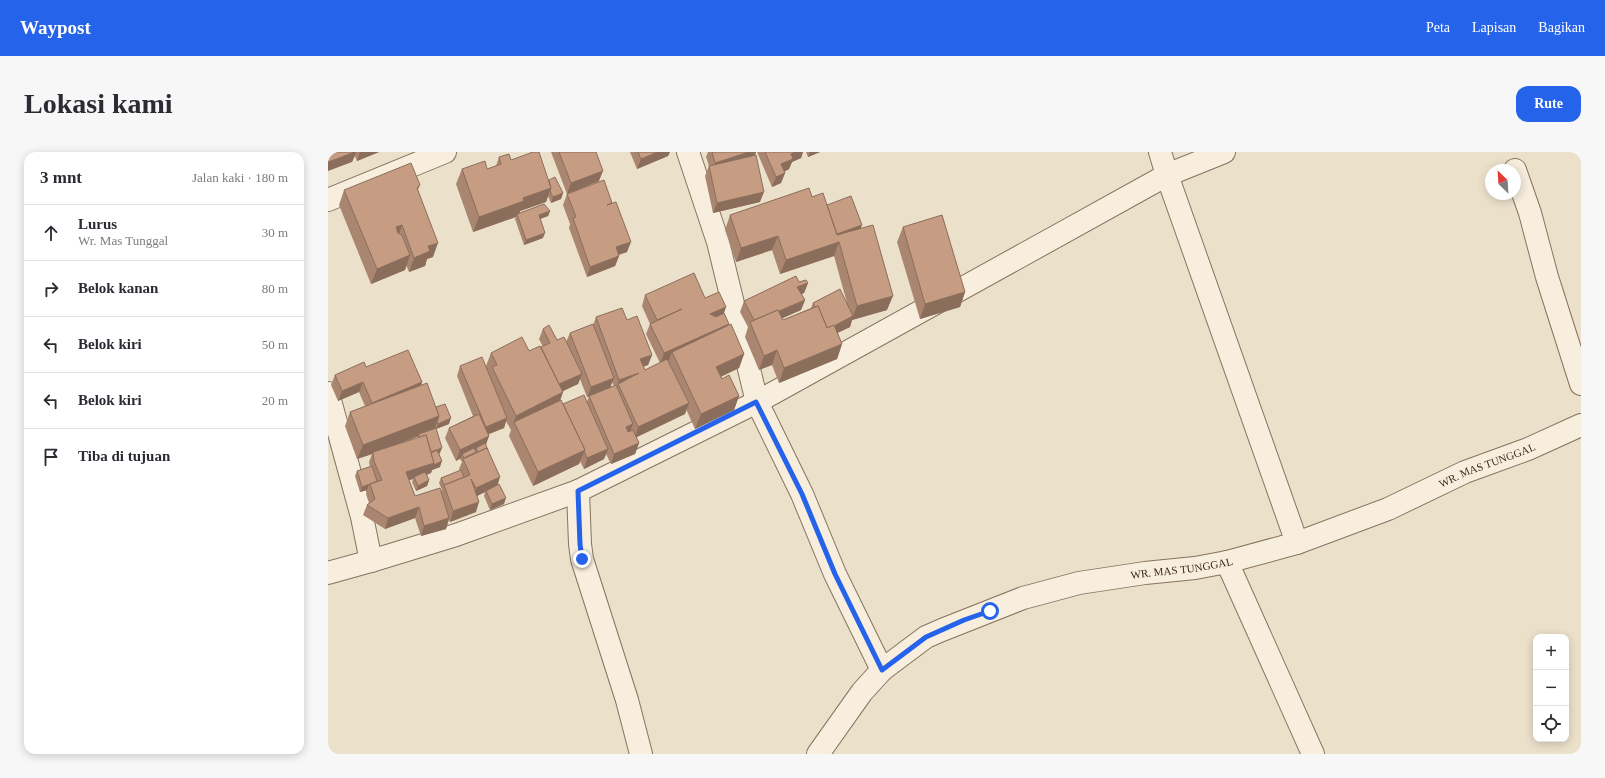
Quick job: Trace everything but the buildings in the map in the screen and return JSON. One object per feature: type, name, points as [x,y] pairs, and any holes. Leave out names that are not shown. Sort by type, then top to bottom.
[{"type":"street","points":[[328,200],[445,152]]},
{"type":"street","points":[[688,152],[718,242],[756,402],[802,494],[835,574],[882,670]]},
{"type":"street","points":[[1160,152],[1297,543]]},
{"type":"street","points":[[328,572],[371,561],[456,535],[578,491],[756,402],[1167,175],[1224,152]]},
{"type":"street","points":[[1509,152],[1513,164]]},
{"type":"street","points":[[1521,187],[1581,384]]},
{"type":"street","points":[[328,393],[362,517],[371,561]]},
{"type":"street","name":"WR. MAS TUNGGAL","points":[[818,754],[862,692],[882,670],[926,637],[964,620],[1023,598],[1080,583],[1145,573],[1195,568],[1227,562],[1297,543],[1388,509],[1465,472],[1528,449],[1581,425]]},
{"type":"street","points":[[578,491],[582,559],[627,700],[641,754]]},
{"type":"street","points":[[1227,562],[1313,754]]},
{"type":"route","points":[[582,559],[578,491],[756,402],[771,429],[802,494],[835,574],[882,670],[926,637],[964,620],[990,611]]}]
